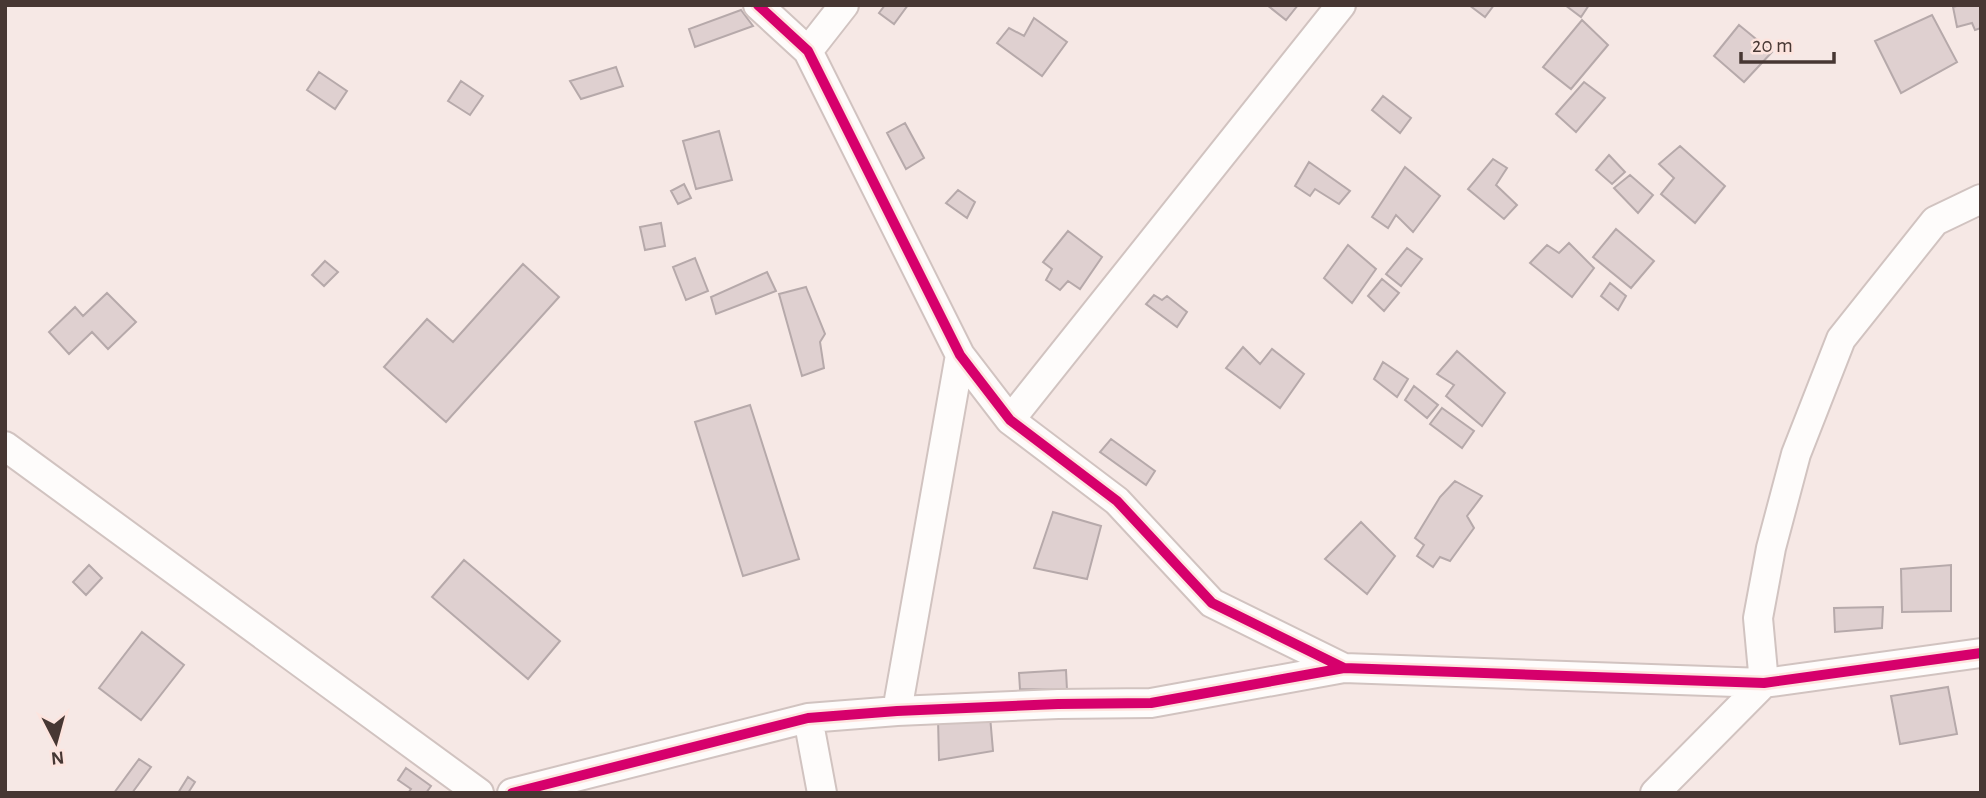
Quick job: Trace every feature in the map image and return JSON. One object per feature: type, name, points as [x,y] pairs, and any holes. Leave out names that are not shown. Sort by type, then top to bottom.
[{"type":"street","points":[[758,5],[808,51],[960,355],[1010,419],[1117,501],[1212,603],[1344,668]]},
{"type":"street","points":[[808,51],[844,5]]},
{"type":"street","points":[[1010,419],[1341,5]]},
{"type":"street","points":[[1764,683],[1758,618],[1771,548],[1796,454],[1841,339],[1935,221],[1981,199]]},
{"type":"street","points":[[897,710],[960,355]]},
{"type":"street","points":[[5,446],[479,793]]},
{"type":"street","points":[[512,793],[808,718],[897,710],[1151,703],[1344,668],[1764,683],[1981,653]]},
{"type":"street","points":[[1655,793],[1764,683]]},
{"type":"street","points":[[808,718],[822,793]]},
{"type":"building","points":[[885,5],[908,5],[894,24],[879,13]]},
{"type":"building","points":[[1267,5],[1298,5],[1286,20]]},
{"type":"building","points":[[1469,5],[1494,5],[1485,17]]},
{"type":"building","points":[[1565,5],[1589,5],[1581,17]]},
{"type":"building","points":[[1981,5],[1981,28],[1975,30],[1972,23],[1957,27],[1953,7]]},
{"type":"building","points":[[741,10],[753,26],[695,47],[689,29]]},
{"type":"building","points":[[1932,15],[1957,62],[1901,93],[1875,41]]},
{"type":"building","points":[[1034,18],[1067,42],[1042,76],[997,43],[1009,28],[1024,36]]},
{"type":"building","points":[[1582,20],[1608,45],[1571,89],[1543,67]]},
{"type":"building","points":[[1739,25],[1772,52],[1744,82],[1714,56]]},
{"type":"building","points":[[616,67],[623,86],[581,99],[570,81]]},
{"type":"building","points":[[319,72],[347,91],[335,109],[307,90]]},
{"type":"building","points":[[461,81],[483,96],[470,115],[448,101]]},
{"type":"building","points":[[1584,82],[1605,98],[1576,132],[1556,114]]},
{"type":"building","points":[[1383,96],[1411,118],[1400,133],[1372,110]]},
{"type":"building","points":[[905,123],[924,158],[906,169],[887,133]]},
{"type":"building","points":[[719,131],[732,180],[696,189],[683,141]]},
{"type":"building","points":[[1680,146],[1725,186],[1695,223],[1661,194],[1674,178],[1659,164]]},
{"type":"building","points":[[1609,155],[1625,172],[1612,184],[1596,170]]},
{"type":"building","points":[[1493,159],[1507,168],[1496,185],[1517,205],[1504,219],[1468,189]]},
{"type":"building","points":[[1309,162],[1350,191],[1339,204],[1315,189],[1310,196],[1295,186]]},
{"type":"building","points":[[1405,167],[1440,196],[1413,232],[1396,215],[1388,228],[1372,217]]},
{"type":"building","points":[[1630,175],[1653,195],[1638,213],[1614,188]]},
{"type":"building","points":[[684,184],[691,198],[678,204],[671,191]]},
{"type":"building","points":[[958,190],[975,202],[967,218],[946,203]]},
{"type":"building","points":[[661,223],[665,246],[645,250],[640,227]]},
{"type":"building","points":[[1616,229],[1654,261],[1631,288],[1593,257]]},
{"type":"building","points":[[1068,231],[1102,257],[1080,289],[1068,281],[1060,290],[1046,280],[1052,269],[1043,262]]},
{"type":"building","points":[[1569,243],[1594,268],[1572,297],[1530,263],[1547,245],[1559,253]]},
{"type":"building","points":[[1348,245],[1376,269],[1352,303],[1324,278]]},
{"type":"building","points":[[1407,248],[1422,259],[1401,286],[1386,274]]},
{"type":"building","points":[[695,258],[708,291],[686,300],[673,267]]},
{"type":"building","points":[[325,261],[338,272],[324,286],[312,275]]},
{"type":"building","points":[[523,264],[559,297],[446,422],[384,367],[427,319],[453,342]]},
{"type":"building","points":[[767,272],[776,291],[716,314],[711,297]]},
{"type":"building","points":[[1382,279],[1399,293],[1384,311],[1368,296]]},
{"type":"building","points":[[1610,283],[1626,296],[1618,310],[1601,296]]},
{"type":"building","points":[[806,287],[825,334],[820,342],[824,368],[802,376],[779,294]]},
{"type":"building","points":[[107,293],[136,322],[108,349],[92,332],[69,354],[49,332],[75,307],[83,316]]},
{"type":"building","points":[[1154,295],[1162,300],[1167,296],[1187,312],[1177,327],[1146,304]]},
{"type":"building","points":[[1243,347],[1260,364],[1272,349],[1304,374],[1280,408],[1226,368]]},
{"type":"building","points":[[1457,351],[1505,393],[1482,426],[1446,396],[1454,385],[1437,374]]},
{"type":"building","points":[[1383,362],[1408,379],[1397,397],[1374,379]]},
{"type":"building","points":[[1414,386],[1438,405],[1427,418],[1405,400]]},
{"type":"building","points":[[750,405],[799,559],[743,576],[695,422]]},
{"type":"building","points":[[1442,408],[1474,431],[1462,448],[1430,424]]},
{"type":"building","points":[[1111,439],[1155,471],[1146,485],[1100,452]]},
{"type":"building","points":[[1455,481],[1482,496],[1467,516],[1474,528],[1450,561],[1440,557],[1433,567],[1417,556],[1424,545],[1415,538],[1440,497]]},
{"type":"building","points":[[1053,512],[1101,526],[1087,579],[1034,568]]},
{"type":"building","points":[[1361,522],[1395,556],[1367,594],[1325,559]]},
{"type":"building","points":[[464,560],[560,641],[528,679],[432,597]]},
{"type":"building","points":[[89,565],[102,578],[86,595],[73,582]]},
{"type":"building","points":[[1951,565],[1951,611],[1902,612],[1901,569]]},
{"type":"building","points":[[1883,607],[1882,628],[1835,632],[1834,608]]},
{"type":"building","points":[[142,632],[184,665],[141,720],[99,688]]},
{"type":"building","points":[[1066,670],[1067,690],[1020,689],[1019,673]]},
{"type":"building","points":[[1948,687],[1957,734],[1900,744],[1891,696]]},
{"type":"building","points":[[990,716],[993,751],[939,760],[938,719]]},
{"type":"building","points":[[139,759],[151,767],[132,793],[114,793]]},
{"type":"building","points":[[406,768],[431,786],[426,793],[408,793],[411,789],[398,780]]},
{"type":"building","points":[[188,777],[195,782],[188,793],[178,793]]},
{"type":"cycle path","points":[[758,5],[808,51],[960,355],[1010,420],[1117,501],[1212,603],[1344,668],[1764,683],[1981,653]]},
{"type":"cycle path","points":[[512,793],[808,718],[897,711],[1151,703],[1344,668]]}]
